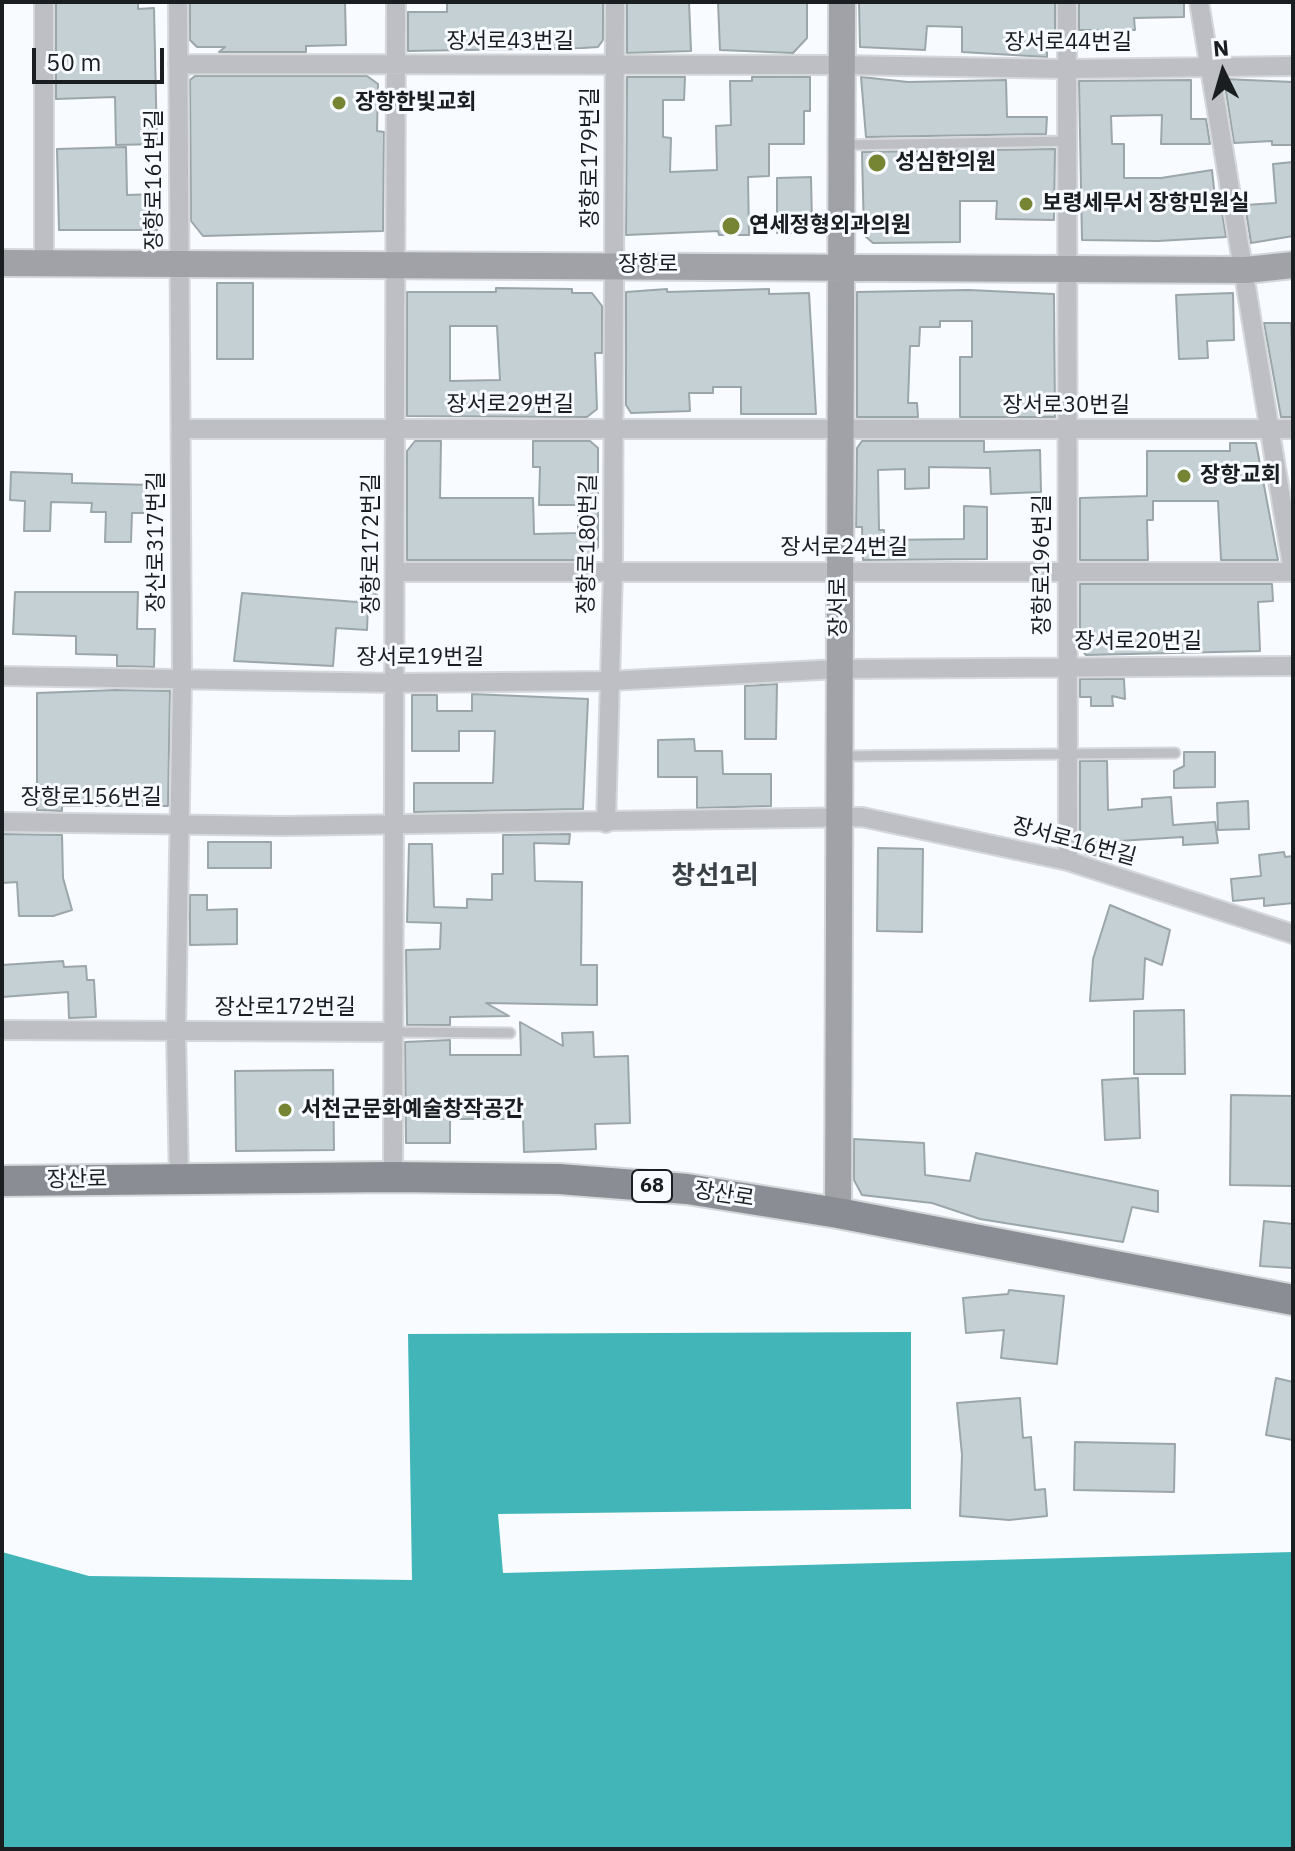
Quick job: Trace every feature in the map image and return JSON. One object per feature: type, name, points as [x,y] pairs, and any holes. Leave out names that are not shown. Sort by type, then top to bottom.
[{"type":"main road","name":"장산로","points":[[2,1181],[393,1177],[559,1179],[687,1189],[838,1213],[1293,1300]]},
{"type":"street","points":[[44,2],[44,263]]},
{"type":"street","name":"장항로161번길","points":[[178,2],[179,262]]},
{"type":"street","name":"장항로172번길","points":[[393,1177],[396,2]]},
{"type":"street","name":"장항로179번길","points":[[615,2],[615,265]]},
{"type":"street","name":"장서로","points":[[838,1213],[842,2]]},
{"type":"street","name":"장항로196번길","points":[[1067,2],[1068,861]]},
{"type":"street","points":[[1199,2],[1246,270],[1267,430],[1293,571]]},
{"type":"street","name":"장서로43번길","points":[[178,64],[396,67],[842,65]]},
{"type":"street","name":"장서로44번길","points":[[842,65],[1067,69],[1293,66]]},
{"type":"street","name":"장산로317번길","points":[[179,262],[182,682],[176,1032],[179,1179]]},
{"type":"street","name":"장항로","points":[[2,263],[1246,270],[1293,265]]},
{"type":"street","name":"장항로180번길","points":[[606,823],[613,571],[615,265]]},
{"type":"street","name":"장서로29번길","points":[[181,429],[839,430]]},
{"type":"street","name":"장서로30번길","points":[[839,430],[1293,429]]},
{"type":"street","name":"장서로24번길","points":[[396,572],[1293,571]]},
{"type":"street","name":"장서로20번길","points":[[839,669],[1293,666]]},
{"type":"street","name":"장서로19번길","points":[[2,676],[182,682],[396,683],[608,681],[839,669]]},
{"type":"street","name":"장서로16번길","points":[[396,823],[606,823],[862,817],[1068,861],[1293,934]]},
{"type":"street","points":[[180,821],[283,826],[396,823]]},
{"type":"street","name":"장항로156번길","points":[[2,822],[180,821]]},
{"type":"street","points":[[2,1030],[176,1032]]},
{"type":"street","name":"장산로172번길","points":[[176,1032],[394,1032]]},
{"type":"lane","points":[[842,145],[1069,141]]},
{"type":"lane","points":[[838,756],[1175,753]]},
{"type":"lane","points":[[394,1032],[510,1033]]},
{"type":"water","points":[[911,1332],[911,1509],[498,1514],[503,1573],[1293,1552],[1293,1849],[2,1849],[2,1552],[89,1576],[412,1580],[408,1334]]},
{"type":"building","points":[[56,2],[138,2],[138,9],[154,8],[157,144],[116,145],[115,97],[56,99]]},
{"type":"building","points":[[190,2],[345,2],[346,45],[306,46],[306,52],[219,52],[225,47],[197,47],[190,40]]},
{"type":"building","points":[[447,2],[603,2],[603,40],[598,47],[583,48],[408,51],[408,12],[447,12]]},
{"type":"building","points":[[627,2],[689,2],[691,51],[627,53]]},
{"type":"building","points":[[718,2],[807,2],[807,38],[793,53],[720,50]]},
{"type":"building","points":[[859,2],[1055,2],[1055,31],[1053,36],[1047,35],[1047,57],[962,52],[962,27],[927,26],[925,50],[860,47]]},
{"type":"building","points":[[1079,2],[1184,2],[1184,17],[1134,18],[1135,30],[1079,30]]},
{"type":"building","points":[[195,76],[367,76],[378,84],[377,131],[384,132],[383,231],[203,236],[191,221],[190,80]]},
{"type":"building","points":[[627,77],[685,77],[684,100],[663,100],[663,137],[671,138],[670,172],[717,170],[716,126],[731,125],[730,81],[752,81],[752,77],[810,77],[810,111],[804,111],[804,144],[769,144],[769,176],[748,177],[749,235],[719,235],[718,231],[626,235]]},
{"type":"building","points":[[861,77],[908,82],[1006,80],[1007,117],[1047,117],[1046,134],[866,137]]},
{"type":"building","points":[[1224,79],[1293,82],[1293,145],[1272,145],[1272,141],[1234,143]]},
{"type":"building","points":[[1191,80],[1191,119],[1206,119],[1210,144],[1161,144],[1162,115],[1111,116],[1112,144],[1124,144],[1124,178],[1161,178],[1212,170],[1216,207],[1221,206],[1226,237],[1158,241],[1082,240],[1079,81]]},
{"type":"building","points":[[126,147],[127,195],[157,194],[157,230],[59,230],[57,149]]},
{"type":"building","points":[[1055,149],[1054,220],[996,219],[997,201],[960,201],[960,242],[873,243],[864,235],[862,152]]},
{"type":"building","points":[[1293,162],[1293,236],[1251,243],[1245,205],[1276,203],[1273,164]]},
{"type":"building","points":[[811,177],[812,225],[803,233],[777,233],[777,178]]},
{"type":"building","points":[[217,283],[253,283],[253,359],[217,359]]},
{"type":"building","points":[[496,288],[572,289],[572,293],[592,293],[602,306],[602,353],[595,353],[597,409],[587,417],[407,416],[407,292],[496,292]],"holes":[[[450,326],[497,326],[500,380],[450,381]]]},
{"type":"building","points":[[667,289],[667,292],[769,289],[769,294],[809,293],[816,414],[741,414],[741,387],[713,387],[713,393],[689,393],[690,411],[631,413],[626,405],[626,292]]},
{"type":"building","points":[[969,290],[1054,294],[1055,417],[960,417],[960,357],[972,357],[972,321],[940,321],[940,327],[920,327],[919,346],[910,346],[908,403],[917,403],[918,417],[857,417],[857,292]]},
{"type":"building","points":[[1233,293],[1234,340],[1207,341],[1208,358],[1179,359],[1176,295]]},
{"type":"building","points":[[1264,323],[1291,323],[1293,417],[1281,417]]},
{"type":"building","points":[[415,441],[441,441],[440,498],[533,498],[534,534],[578,533],[578,505],[539,505],[540,467],[533,467],[533,441],[590,441],[598,448],[598,547],[587,560],[407,560],[407,451]]},
{"type":"building","points":[[862,441],[984,441],[984,452],[1040,450],[1041,492],[991,494],[990,468],[929,467],[929,488],[905,489],[905,469],[878,470],[879,530],[884,530],[884,540],[964,539],[964,506],[987,507],[987,559],[863,560],[862,527],[856,527],[857,448]]},
{"type":"building","points":[[1230,443],[1256,443],[1278,560],[1221,560],[1218,501],[1153,501],[1153,520],[1147,520],[1148,560],[1080,560],[1080,498],[1147,496],[1147,451],[1230,451]]},
{"type":"building","points":[[11,472],[72,474],[72,483],[153,485],[152,513],[132,513],[131,542],[105,542],[106,512],[91,512],[92,503],[51,502],[50,531],[24,531],[25,501],[10,500]]},
{"type":"building","points":[[368,578],[368,587],[377,595],[368,605],[367,630],[336,628],[333,666],[234,661],[242,593],[357,602]]},
{"type":"building","points":[[1080,584],[1272,584],[1273,601],[1258,602],[1260,651],[1086,655],[1080,648]]},
{"type":"building","points":[[15,592],[138,592],[137,629],[155,629],[154,667],[117,666],[117,655],[76,654],[76,636],[13,634]]},
{"type":"building","points":[[1080,679],[1124,679],[1125,699],[1112,696],[1113,706],[1091,706],[1091,697],[1080,697]]},
{"type":"building","points":[[777,684],[776,739],[745,739],[745,686]]},
{"type":"building","points":[[170,691],[168,806],[62,806],[62,811],[37,810],[37,693]]},
{"type":"building","points":[[472,694],[588,699],[583,809],[414,812],[414,783],[493,783],[495,731],[459,731],[459,751],[412,751],[412,695],[437,695],[437,711],[472,711]]},
{"type":"building","points":[[694,739],[695,751],[722,751],[723,774],[771,774],[771,806],[697,808],[697,777],[658,777],[658,740]]},
{"type":"building","points":[[1184,752],[1215,752],[1215,787],[1174,788],[1174,771],[1184,766]]},
{"type":"building","points":[[1080,761],[1107,761],[1108,810],[1142,807],[1142,799],[1171,797],[1173,825],[1215,822],[1218,843],[1183,845],[1183,837],[1107,842],[1107,857],[1086,854],[1080,848]]},
{"type":"building","points":[[1248,801],[1249,829],[1218,830],[1217,803]]},
{"type":"building","points":[[2,834],[62,835],[63,878],[72,910],[53,916],[19,916],[17,882],[2,883]]},
{"type":"building","points":[[570,834],[569,844],[534,843],[535,881],[582,882],[581,965],[597,965],[597,1005],[486,1003],[509,1016],[450,1017],[450,1025],[407,1025],[406,950],[440,949],[441,923],[407,922],[409,844],[432,844],[434,907],[467,908],[467,899],[492,900],[492,874],[503,874],[503,835]]},
{"type":"building","points":[[208,842],[271,842],[271,868],[208,868]]},
{"type":"building","points":[[878,848],[923,849],[922,932],[877,931]]},
{"type":"building","points":[[1284,852],[1285,857],[1293,856],[1293,903],[1264,906],[1264,898],[1233,901],[1231,879],[1261,876],[1259,855]]},
{"type":"building","points":[[190,895],[207,895],[207,910],[237,909],[237,944],[190,945]]},
{"type":"building","points":[[1110,905],[1170,930],[1162,965],[1145,958],[1143,999],[1090,1001],[1093,959]]},
{"type":"building","points":[[63,961],[64,967],[86,966],[87,980],[94,980],[96,1017],[69,1018],[68,992],[2,997],[2,965]]},
{"type":"building","points":[[1184,1010],[1185,1074],[1134,1074],[1134,1011]]},
{"type":"building","points":[[520,1022],[563,1046],[562,1033],[593,1032],[594,1057],[628,1056],[630,1123],[595,1124],[596,1149],[524,1152],[523,1119],[450,1119],[450,1143],[406,1143],[405,1042],[450,1040],[450,1055],[521,1055]]},
{"type":"building","name":"서천군문화예술창작공간","points":[[333,1070],[334,1150],[236,1151],[235,1071]]},
{"type":"building","points":[[1138,1078],[1140,1138],[1105,1140],[1102,1080]]},
{"type":"building","points":[[1231,1095],[1293,1096],[1293,1186],[1230,1185]]},
{"type":"building","points":[[854,1139],[924,1143],[925,1175],[970,1181],[976,1153],[1158,1191],[1158,1212],[1132,1207],[1123,1242],[980,1219],[932,1203],[862,1195],[854,1180]]},
{"type":"building","points":[[1264,1221],[1293,1224],[1293,1268],[1260,1266]]},
{"type":"building","points":[[1009,1290],[1064,1296],[1057,1364],[1001,1358],[1004,1330],[966,1333],[963,1298],[1008,1294]]},
{"type":"building","points":[[1276,1378],[1293,1382],[1293,1440],[1266,1435]]},
{"type":"building","points":[[1020,1398],[1023,1438],[1031,1437],[1035,1490],[1045,1489],[1047,1516],[1009,1520],[960,1516],[962,1455],[957,1403]]},
{"type":"building","points":[[1075,1442],[1175,1444],[1174,1492],[1074,1490]]},
{"type":"place","name":"장항한빛교회","points":[[339,103]]},
{"type":"place","name":"성심한의원","points":[[877,163]]},
{"type":"place","name":"보령세무서 장항민원실","points":[[1026,204]]},
{"type":"place","name":"연세정형외과의원","points":[[731,226]]},
{"type":"place","name":"장항교회","points":[[1184,476]]},
{"type":"place","name":"서천군문화예술창작공간","points":[[285,1110]]},
{"type":"district","name":"창선1리","points":[[715,876]]}]
